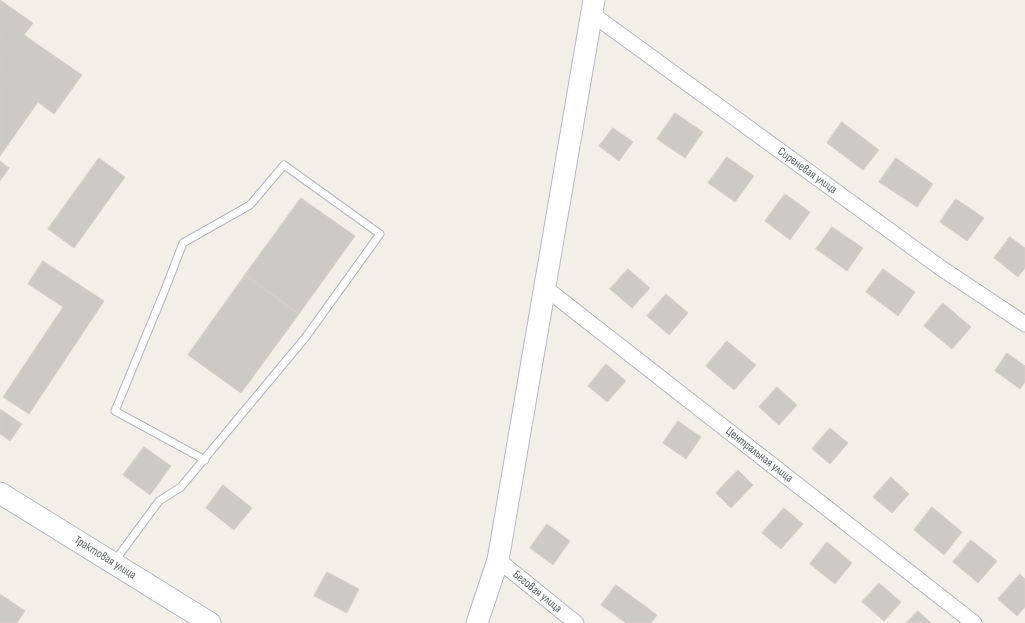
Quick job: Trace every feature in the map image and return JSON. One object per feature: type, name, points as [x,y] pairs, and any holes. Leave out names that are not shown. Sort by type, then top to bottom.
[{"type":"street","points":[[477,623],[498,560],[593,7]]},
{"type":"street","name":"Сиреневая улица","points":[[593,7],[935,263],[1025,324]]},
{"type":"street","name":"Центральная улица","points":[[544,287],[974,623]]},
{"type":"street","name":"Трактовая улица","points":[[0,493],[210,623]]},
{"type":"street","name":"Беговая улица","points":[[498,560],[576,623]]},
{"type":"lane","points":[[113,563],[159,501],[181,487],[205,460],[305,338],[380,234],[284,165],[250,205],[183,242],[115,411],[205,460]]},
{"type":"building","points":[[0,0],[33,23],[24,35],[82,75],[54,114],[38,102],[0,156]]},
{"type":"building","points":[[675,113],[703,132],[685,158],[657,139]]},
{"type":"building","points":[[842,122],[879,150],[863,170],[827,143]]},
{"type":"building","points":[[613,128],[633,142],[619,161],[599,146]]},
{"type":"building","points":[[727,157],[754,176],[735,202],[708,183]]},
{"type":"building","points":[[99,158],[125,177],[74,248],[48,229]]},
{"type":"building","points":[[896,158],[933,184],[917,207],[879,182]]},
{"type":"building","points":[[0,161],[9,168],[0,181]]},
{"type":"building","points":[[785,194],[810,212],[790,240],[765,221]]},
{"type":"building","points":[[301,198],[355,236],[299,314],[245,275]]},
{"type":"building","points":[[956,199],[984,218],[967,241],[940,222]]},
{"type":"building","points":[[832,227],[863,248],[847,271],[816,249]]},
{"type":"building","points":[[1010,237],[1025,248],[1025,268],[1018,277],[994,258]]},
{"type":"building","points":[[43,261],[104,301],[29,414],[3,397],[63,307],[28,284]]},
{"type":"building","points":[[628,269],[650,288],[632,308],[610,289]]},
{"type":"building","points":[[883,269],[915,292],[898,316],[866,292]]},
{"type":"building","points":[[245,275],[299,314],[241,393],[188,355]]},
{"type":"building","points":[[666,294],[688,313],[669,335],[647,316]]},
{"type":"building","points":[[943,303],[971,327],[952,349],[924,326]]},
{"type":"building","points":[[727,341],[756,365],[734,390],[706,366]]},
{"type":"building","points":[[1007,353],[1025,366],[1025,382],[1020,389],[995,371]]},
{"type":"building","points":[[606,364],[626,381],[607,402],[588,386]]},
{"type":"building","points":[[777,387],[797,405],[779,425],[759,407]]},
{"type":"building","points":[[0,409],[22,424],[10,441],[0,434]]},
{"type":"building","points":[[678,421],[701,437],[686,459],[663,443]]},
{"type":"building","points":[[830,428],[848,443],[830,464],[812,449]]},
{"type":"building","points":[[144,447],[171,466],[150,495],[123,475]]},
{"type":"building","points":[[738,470],[753,485],[731,508],[716,493]]},
{"type":"building","points":[[891,477],[909,494],[892,513],[873,497]]},
{"type":"building","points":[[223,485],[252,508],[234,530],[206,508]]},
{"type":"building","points":[[932,507],[962,532],[944,555],[914,530]]},
{"type":"building","points":[[784,508],[803,524],[781,549],[762,533]]},
{"type":"building","points":[[547,524],[570,541],[553,565],[530,548]]},
{"type":"building","points":[[971,540],[997,561],[978,583],[953,562]]},
{"type":"building","points":[[827,542],[852,563],[835,584],[810,564]]},
{"type":"building","points":[[327,572],[359,589],[347,613],[314,596]]},
{"type":"building","points":[[1020,574],[1025,579],[1025,607],[1017,616],[998,599]]},
{"type":"building","points":[[879,583],[901,602],[884,621],[862,602]]},
{"type":"building","points":[[616,585],[657,615],[651,623],[626,623],[601,605]]},
{"type":"building","points":[[0,594],[25,611],[17,623],[0,623]]},
{"type":"building","points":[[918,611],[931,623],[906,623]]}]
